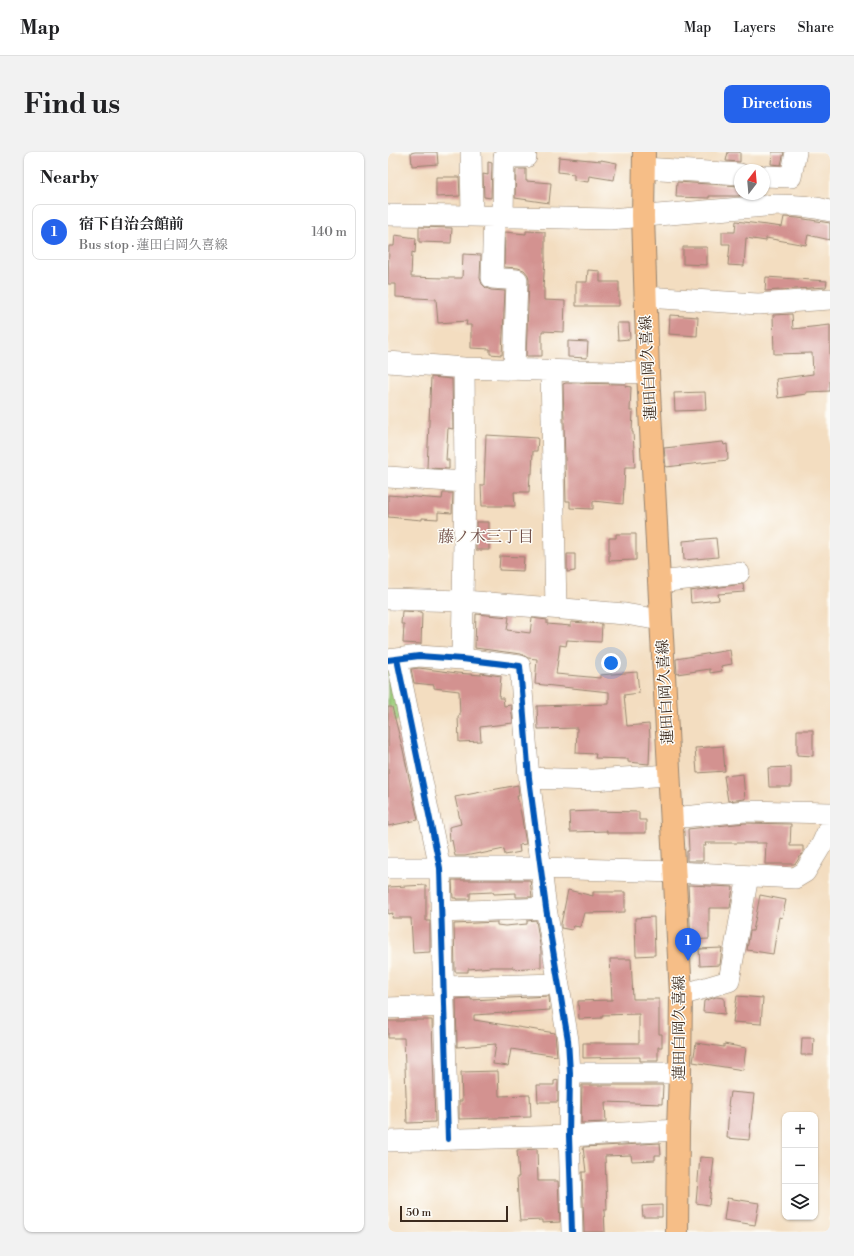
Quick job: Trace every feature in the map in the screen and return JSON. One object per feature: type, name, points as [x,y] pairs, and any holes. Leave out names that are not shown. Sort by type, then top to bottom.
[{"type":"main road","name":"蓮田白岡久喜線","points":[[644,160],[643,216],[648,374],[681,995],[677,1232]]},
{"type":"street","points":[[470,152],[472,216]]},
{"type":"street","points":[[770,176],[791,177],[796,152]]},
{"type":"street","points":[[514,369],[517,280],[492,278],[504,157],[526,157]]},
{"type":"street","points":[[644,160],[734,173]]},
{"type":"street","points":[[388,215],[610,219],[776,205],[810,207],[830,211]]},
{"type":"street","points":[[645,297],[758,304],[830,299]]},
{"type":"street","points":[[388,362],[464,368],[648,374]]},
{"type":"street","points":[[462,659],[465,482],[464,368]]},
{"type":"street","points":[[551,371],[556,608]]},
{"type":"street","points":[[388,477],[465,482]]},
{"type":"street","points":[[660,582],[739,573]]},
{"type":"street","points":[[388,599],[464,601],[556,608],[625,614],[662,620]]},
{"type":"street","points":[[448,1139],[440,868],[392,659],[419,656],[462,659],[520,666],[529,778],[546,908],[568,1040],[570,1073],[569,1136],[572,1232]]},
{"type":"street","points":[[529,778],[593,780],[669,775]]},
{"type":"street","points":[[672,818],[745,811],[830,813]]},
{"type":"street","points":[[388,868],[541,868],[675,872],[795,878],[805,872],[822,844],[830,826]]},
{"type":"street","points":[[681,995],[729,981],[748,876]]},
{"type":"street","points":[[441,912],[546,908]]},
{"type":"street","points":[[388,1008],[443,997],[558,984]]},
{"type":"street","points":[[570,1073],[680,1073]]},
{"type":"street","points":[[388,1141],[569,1136],[678,1130]]},
{"type":"green space","points":[[388,664],[402,719],[388,722]]},
{"type":"building","points":[[437,152],[438,164],[412,166],[411,153]]},
{"type":"building","points":[[728,152],[740,152],[740,162],[726,161]]},
{"type":"building","points":[[772,152],[784,152],[781,165],[771,164]]},
{"type":"building","points":[[559,157],[601,160],[617,163],[614,180],[589,176],[588,182],[574,180],[574,174],[558,172]]},
{"type":"building","points":[[488,162],[492,163],[491,198],[484,197],[483,174],[488,175]]},
{"type":"building","points":[[516,169],[526,169],[526,181],[551,183],[549,203],[515,198]]},
{"type":"building","points":[[436,177],[459,177],[460,196],[436,197]]},
{"type":"building","points":[[677,182],[734,186],[734,196],[709,196],[709,198],[676,197]]},
{"type":"building","points":[[784,217],[830,223],[830,240],[808,235],[806,245],[766,238],[766,241],[746,238],[744,266],[728,265],[730,244],[722,244],[722,232],[735,232],[736,221],[782,227]]},
{"type":"building","points":[[419,227],[452,228],[451,243],[419,242]]},
{"type":"building","points":[[526,231],[545,232],[544,300],[565,301],[564,332],[542,331],[542,356],[526,356],[528,275],[524,270],[518,268],[504,267],[505,232],[526,234]]},
{"type":"building","points":[[395,235],[416,238],[415,253],[412,252],[411,277],[462,278],[463,254],[481,255],[480,278],[482,284],[491,290],[505,291],[502,355],[490,354],[490,349],[471,348],[471,325],[466,325],[467,321],[438,323],[436,299],[396,297],[396,284],[388,284],[389,246],[394,246]]},
{"type":"building","points":[[683,247],[707,247],[707,265],[683,264]]},
{"type":"building","points":[[588,270],[600,271],[600,282],[619,282],[619,306],[576,306],[576,282],[587,282]]},
{"type":"building","points":[[766,277],[827,281],[826,287],[765,291]]},
{"type":"building","points":[[792,314],[793,329],[830,325],[830,391],[806,392],[806,394],[778,398],[776,379],[813,374],[812,353],[774,354],[773,315]]},
{"type":"building","points":[[670,315],[698,317],[697,336],[669,334]]},
{"type":"building","points":[[617,323],[629,323],[630,339],[618,340]]},
{"type":"building","points":[[568,341],[588,342],[587,358],[568,357]]},
{"type":"building","points":[[431,377],[452,379],[453,429],[448,428],[446,460],[449,460],[449,469],[427,468]]},
{"type":"building","points":[[563,384],[626,384],[625,386],[631,387],[630,411],[633,411],[632,432],[635,467],[625,467],[623,504],[593,501],[593,509],[570,508],[570,501],[566,501]]},
{"type":"building","points":[[705,392],[706,410],[675,411],[674,393]]},
{"type":"building","points":[[486,435],[538,438],[537,451],[533,451],[532,474],[530,474],[529,492],[514,492],[515,506],[482,506],[481,485],[484,485]]},
{"type":"building","points":[[723,442],[724,445],[727,444],[728,460],[666,467],[664,448]]},
{"type":"building","points":[[443,493],[453,493],[452,513],[438,512],[438,519],[422,518],[422,520],[388,517],[388,495],[442,499]]},
{"type":"building","points":[[476,522],[489,522],[489,550],[476,550]]},
{"type":"building","points":[[616,534],[636,534],[636,560],[609,561],[609,538],[616,538]]},
{"type":"building","points":[[716,538],[718,557],[684,560],[683,541]]},
{"type":"building","points":[[567,554],[575,554],[575,571],[567,572]]},
{"type":"building","points":[[500,556],[524,557],[523,571],[499,570]]},
{"type":"building","points":[[743,584],[744,592],[718,594],[719,600],[691,603],[690,591]]},
{"type":"building","points":[[402,611],[422,612],[421,644],[403,643],[404,624],[401,624]]},
{"type":"building","points":[[476,614],[509,617],[507,630],[530,633],[532,618],[547,620],[547,624],[571,626],[571,622],[602,624],[601,642],[567,640],[566,646],[560,645],[556,674],[600,678],[600,675],[637,672],[639,693],[624,695],[627,726],[649,724],[649,764],[628,762],[628,759],[595,758],[596,754],[576,753],[577,728],[538,729],[537,706],[609,704],[609,692],[535,684],[537,659],[528,658],[521,654],[475,648]]},
{"type":"building","points":[[730,650],[732,664],[721,666],[722,671],[710,673],[710,669],[677,674],[676,659]]},
{"type":"building","points":[[419,668],[457,673],[481,675],[481,673],[501,676],[499,698],[503,698],[504,706],[511,705],[513,723],[480,727],[481,741],[459,742],[459,691],[434,688],[434,685],[414,683],[411,669]]},
{"type":"building","points":[[388,707],[392,707],[418,820],[388,826]]},
{"type":"building","points":[[797,730],[813,730],[813,756],[797,755]]},
{"type":"building","points":[[723,746],[725,771],[697,773],[695,748]]},
{"type":"building","points":[[791,767],[791,787],[769,787],[768,768]]},
{"type":"building","points":[[743,774],[745,799],[728,801],[724,776]]},
{"type":"building","points":[[518,785],[519,796],[517,796],[526,844],[519,845],[520,852],[505,855],[504,849],[480,854],[455,856],[452,840],[450,841],[449,827],[461,824],[455,797]]},
{"type":"building","points":[[569,812],[639,812],[639,820],[646,820],[646,833],[607,833],[607,831],[570,832]]},
{"type":"building","points":[[745,823],[791,824],[790,846],[803,846],[803,852],[794,864],[765,864],[766,843],[705,843],[706,846],[703,846],[703,861],[687,861],[687,851],[689,851],[688,829]]},
{"type":"building","points":[[452,880],[530,880],[532,897],[516,897],[516,893],[494,894],[493,892],[470,893],[470,899],[456,899],[453,898]]},
{"type":"building","points":[[426,885],[426,921],[430,921],[430,952],[413,953],[411,918],[392,918],[393,913],[388,914],[388,887]]},
{"type":"building","points":[[688,885],[733,887],[730,908],[709,908],[709,939],[691,940]]},
{"type":"building","points":[[568,890],[593,896],[593,892],[625,892],[625,912],[584,913],[580,927],[574,926],[572,930],[561,928]]},
{"type":"building","points":[[760,895],[786,900],[782,918],[779,917],[773,954],[747,950],[750,931],[753,931]]},
{"type":"building","points":[[654,917],[655,955],[636,956],[635,918]]},
{"type":"building","points":[[536,920],[541,951],[541,967],[513,969],[513,967],[492,967],[468,969],[468,972],[455,972],[454,924],[497,922],[497,925],[505,926],[527,924],[527,921]]},
{"type":"building","points":[[722,948],[720,965],[700,966],[699,949]]},
{"type":"building","points":[[610,959],[631,959],[633,999],[659,999],[659,1034],[662,1034],[662,1047],[658,1047],[658,1061],[640,1061],[640,1057],[583,1058],[583,1043],[639,1043],[639,1014],[602,1015],[602,1018],[579,1019],[578,1001],[612,1000]]},
{"type":"building","points":[[549,996],[550,1010],[474,1015],[474,1020],[555,1033],[557,1056],[511,1049],[508,1066],[493,1064],[496,1044],[457,1047],[456,999],[471,998],[471,1000]]},
{"type":"building","points":[[737,996],[763,998],[761,1024],[733,1022]]},
{"type":"building","points":[[716,997],[724,998],[725,1014],[703,1012],[704,1001]]},
{"type":"building","points":[[432,1020],[435,1122],[407,1123],[404,1038],[388,1038],[388,1021]]},
{"type":"building","points":[[802,1038],[814,1038],[813,1055],[801,1055]]},
{"type":"building","points":[[696,1043],[724,1047],[724,1044],[746,1048],[743,1070],[693,1062]]},
{"type":"building","points":[[498,1071],[499,1096],[530,1095],[531,1117],[459,1119],[459,1101],[462,1101],[461,1072]]},
{"type":"building","points":[[558,1080],[558,1102],[538,1102],[537,1085],[554,1085],[554,1081]]},
{"type":"building","points":[[582,1085],[663,1085],[662,1104],[605,1102],[606,1122],[581,1123]]},
{"type":"building","points":[[730,1092],[754,1094],[749,1140],[727,1138]]},
{"type":"building","points":[[660,1143],[661,1155],[655,1155],[655,1160],[632,1161],[631,1155],[605,1156],[607,1210],[604,1210],[605,1232],[584,1232],[582,1172],[586,1172],[583,1147]]},
{"type":"building","points":[[537,1149],[538,1181],[558,1181],[560,1222],[542,1223],[542,1220],[520,1221],[517,1150]]},
{"type":"building","points":[[700,1157],[714,1158],[709,1205],[696,1203]]},
{"type":"building","points":[[727,1198],[759,1203],[755,1225],[724,1220]]},
{"type":"building","points":[[662,1205],[662,1217],[643,1217],[642,1206]]},
{"type":"cycle path","points":[[388,660],[419,656],[462,659],[520,666],[529,778],[546,908],[568,1040],[570,1073],[569,1136],[572,1232]]},
{"type":"cycle path","points":[[397,659],[440,868],[448,1139]]},
{"type":"place","name":"宿下自治会館前","points":[[688,961]]},
{"type":"district","name":"藤ノ木三丁目","points":[[486,536]]}]
